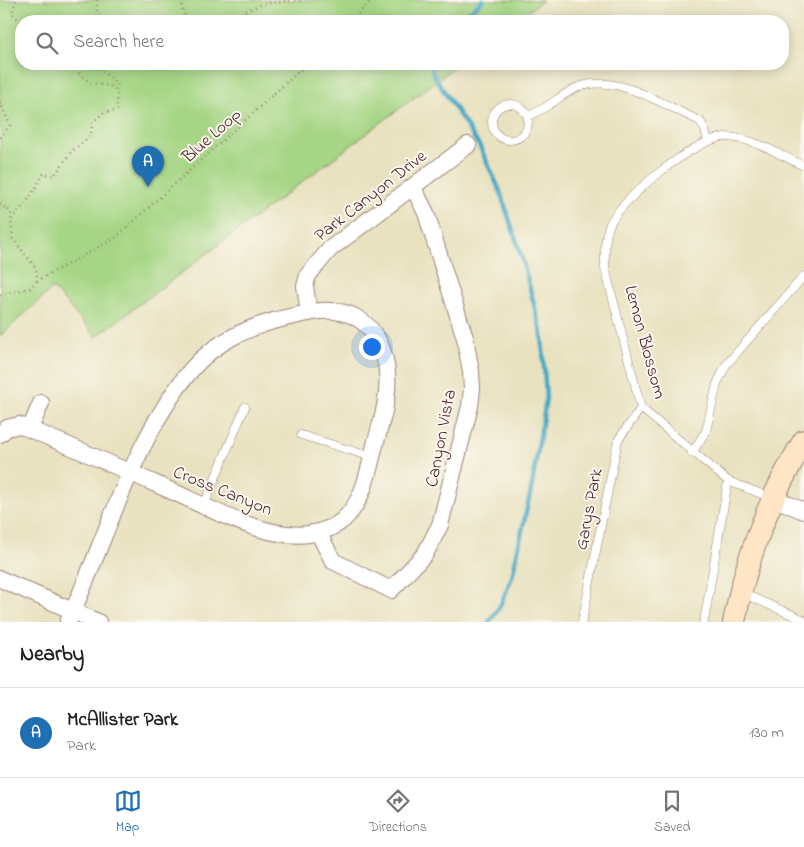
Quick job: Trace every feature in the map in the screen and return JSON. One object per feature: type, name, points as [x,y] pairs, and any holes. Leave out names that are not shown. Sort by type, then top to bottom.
[{"type":"street","name":"Park Canyon Drive","points":[[309,313],[305,286],[314,266],[330,249],[468,145]]},
{"type":"street","name":"Canyon Vista","points":[[318,532],[333,562],[391,590],[425,554],[446,510],[470,406],[471,372],[459,320],[426,213],[413,187]]},
{"type":"street","name":"Cross Canyon","points":[[71,616],[132,473],[163,410],[192,370],[212,349],[237,334],[267,323],[309,313],[338,312],[359,318],[373,330],[382,349],[386,371],[386,398],[362,496],[343,520],[318,532],[283,534],[254,527],[132,473]]},
{"type":"street","points":[[30,429],[41,403]]},
{"type":"street","points":[[0,434],[7,428],[19,425],[132,473]]},
{"type":"street","points":[[734,622],[740,592],[757,538],[773,498],[804,441]]},
{"type":"street","name":"Lemon Blossom","points":[[773,498],[804,511]]},
{"type":"street","points":[[0,579],[71,616],[98,622]]},
{"type":"lane","points":[[528,116],[540,111],[576,88],[606,82],[625,87],[700,121],[708,141],[724,137],[742,139],[804,166]]},
{"type":"lane","points":[[515,104],[522,108],[528,116],[528,127],[520,138],[506,140],[494,132],[493,118],[501,106],[515,104]]},
{"type":"lane","name":"Lemon Blossom","points":[[708,141],[695,147],[630,195],[618,210],[609,226],[604,245],[605,268],[641,408],[692,453],[728,481],[773,498]]},
{"type":"lane","points":[[692,453],[706,431],[717,384],[726,365],[804,276]]},
{"type":"lane","points":[[204,505],[245,407]]},
{"type":"lane","name":"Garys Park","points":[[582,622],[618,440],[641,408]]},
{"type":"lane","points":[[301,436],[372,457]]},
{"type":"lane","points":[[704,622],[728,481]]},
{"type":"lane","points":[[740,592],[804,620]]},
{"type":"path","points":[[15,16],[12,13],[16,0]]},
{"type":"path","points":[[97,0],[97,15]]},
{"type":"path","points":[[181,0],[185,15]]},
{"type":"path","points":[[237,15],[262,4],[303,0]]},
{"type":"path","points":[[358,15],[372,0]]},
{"type":"path","points":[[74,70],[91,84],[110,86],[117,91]]},
{"type":"path","points":[[11,220],[29,199],[44,173],[54,176],[71,152],[91,135],[92,123],[104,112],[117,111],[117,84],[102,70]]},
{"type":"path","name":"Blue Loop","points":[[0,295],[30,288],[36,281],[115,238],[300,70]]},
{"type":"path","points":[[0,102],[10,125],[0,138]]},
{"type":"path","points":[[0,204],[11,212],[13,239],[36,268],[36,281]]},
{"type":"green space","points":[[0,0],[543,0],[523,15],[15,15],[15,70],[451,70],[96,337],[53,288],[0,336]]},
{"type":"waterway","points":[[466,15],[483,0]]},
{"type":"waterway","points":[[432,70],[480,147],[500,191],[522,258],[542,335],[546,399],[532,485],[512,577],[500,606],[489,622]]},
{"type":"place","name":"McAllister Park","points":[[148,187]]}]
